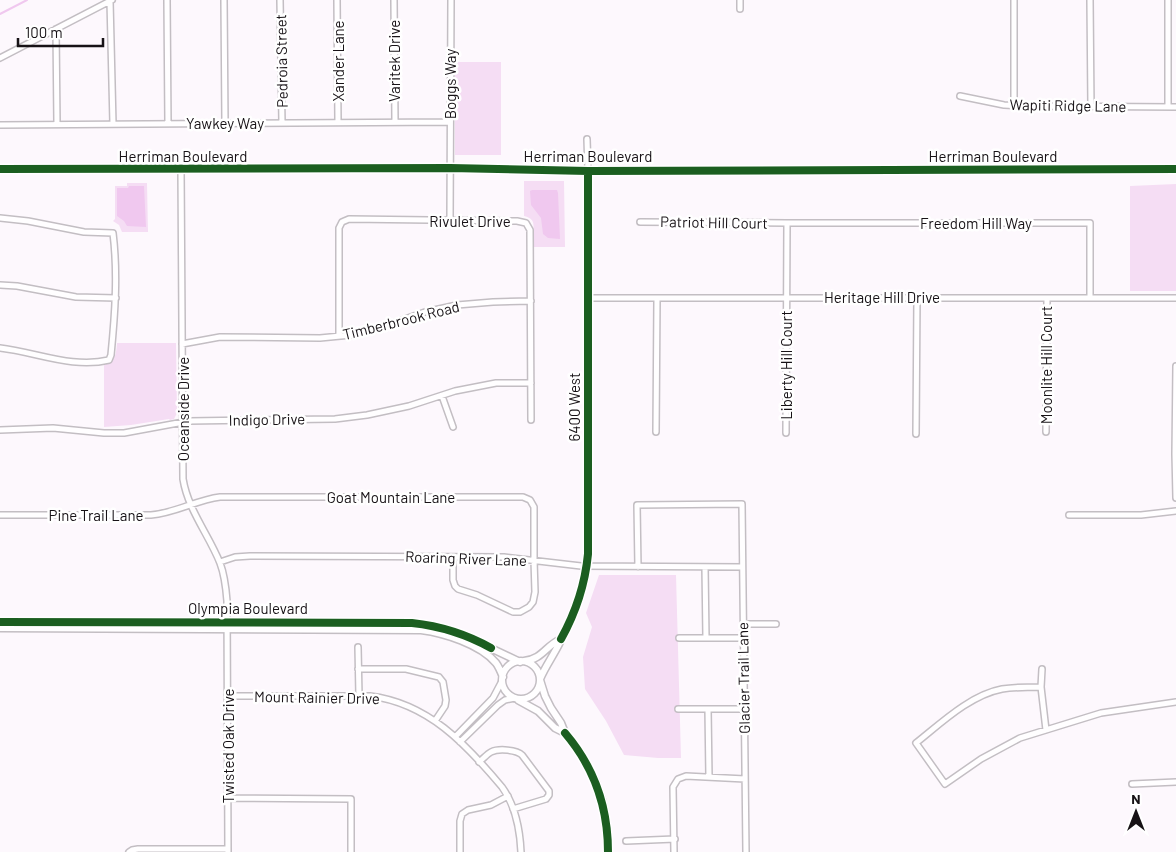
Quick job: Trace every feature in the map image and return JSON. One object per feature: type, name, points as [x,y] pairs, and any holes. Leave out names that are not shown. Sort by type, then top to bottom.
[{"type":"street","points":[[0,58],[111,0],[113,124]]},
{"type":"street","points":[[167,0],[168,124]]},
{"type":"street","points":[[224,0],[225,123]]},
{"type":"street","name":"Pedroia Street","points":[[280,0],[282,123]]},
{"type":"street","name":"Xander Lane","points":[[337,0],[338,122]]},
{"type":"street","name":"Varitek Drive","points":[[394,0],[395,122]]},
{"type":"street","name":"Boggs Way","points":[[450,220],[451,0]]},
{"type":"street","points":[[740,0],[740,9]]},
{"type":"street","points":[[1014,0],[1014,105]]},
{"type":"street","points":[[1090,0],[1091,106]]},
{"type":"street","points":[[1168,0],[1168,107]]},
{"type":"street","points":[[56,29],[57,124]]},
{"type":"street","name":"Wapiti Ridge Lane","points":[[960,96],[1004,105],[1176,107]]},
{"type":"street","name":"Yawkey Way","points":[[0,125],[450,122]]},
{"type":"street","name":"6400 West","points":[[540,679],[573,615],[583,584],[588,547],[588,139]]},
{"type":"street","name":"Herriman Boulevard","points":[[0,169],[450,168],[588,171],[1176,169]]},
{"type":"street","name":"Oceanside Drive","points":[[181,170],[184,479],[190,505],[220,562],[226,585],[227,640]]},
{"type":"street","points":[[0,218],[28,221],[84,232],[113,233],[116,298],[109,360],[95,362],[62,360],[0,348]]},
{"type":"street","name":"Rivulet Drive","points":[[340,336],[339,228],[342,222],[349,219],[517,221],[526,223],[530,230],[531,420]]},
{"type":"street","name":"Patriot Hill Court","points":[[640,222],[787,223]]},
{"type":"street","name":"Freedom Hill Way","points":[[787,223],[1090,223],[1090,297]]},
{"type":"street","name":"Liberty Hill Court","points":[[786,433],[787,223]]},
{"type":"street","points":[[0,285],[17,286],[76,297],[116,298]]},
{"type":"street","points":[[916,434],[917,297]]},
{"type":"street","name":"Heritage Hill Drive","points":[[588,298],[1176,298]]},
{"type":"street","points":[[656,432],[657,298]]},
{"type":"street","name":"Moonlite Hill Court","points":[[1046,298],[1046,432]]},
{"type":"street","name":"Timberbrook Road","points":[[182,344],[220,337],[320,338],[340,336],[368,332],[425,312],[457,305],[531,301]]},
{"type":"street","points":[[1176,366],[1176,498]]},
{"type":"street","name":"Indigo Drive","points":[[0,430],[53,428],[124,433],[183,422],[335,419],[409,406],[455,391],[496,383],[531,383]]},
{"type":"street","points":[[442,396],[453,427]]},
{"type":"street","name":"Goat Mountain Lane","points":[[190,505],[220,497],[525,498],[532,501],[534,506],[535,592],[531,605],[526,610],[513,612],[484,598],[460,590],[456,587],[453,580],[453,556]]},
{"type":"street","name":"Glacier Trail Lane","points":[[638,567],[637,504],[742,504],[746,852]]},
{"type":"street","name":"Pine Trail Lane","points":[[0,515],[151,515],[172,512],[190,505]]},
{"type":"street","points":[[1069,515],[1141,515],[1176,511]]},
{"type":"street","name":"Roaring River Lane","points":[[220,562],[236,557],[250,556],[453,556],[510,557],[586,567],[742,567]]},
{"type":"street","points":[[705,567],[706,638]]},
{"type":"street","name":"Olympia Boulevard","points":[[0,622],[227,625],[429,631],[455,638],[479,650],[500,669],[503,679]]},
{"type":"street","name":"Olympia Boulevard","points":[[0,628],[422,624],[461,634],[521,662]]},
{"type":"street","points":[[743,624],[776,624]]},
{"type":"street","points":[[679,638],[743,638]]},
{"type":"street","name":"6400 West","points":[[521,662],[533,660],[550,645],[561,639]]},
{"type":"street","name":"Twisted Oak Drive","points":[[227,640],[228,851]]},
{"type":"street","points":[[358,647],[358,696]]},
{"type":"street","points":[[458,740],[493,698],[508,667],[514,663],[521,662],[533,666],[538,672],[548,702],[565,733],[586,762],[598,790],[606,821],[608,852]]},
{"type":"street","points":[[358,669],[406,669],[439,677],[443,682],[446,700],[445,706],[435,720]]},
{"type":"street","points":[[1042,669],[1046,730]]},
{"type":"street","points":[[503,679],[506,691],[538,711],[555,728],[565,733]]},
{"type":"street","points":[[458,740],[504,700],[524,699],[531,696],[539,688],[540,679]]},
{"type":"street","points":[[1042,687],[1001,689],[986,694],[950,716],[916,743],[945,784],[981,759],[1020,738],[1101,712],[1176,702]]},
{"type":"street","name":"Mount Rainier Drive","points":[[228,696],[378,697],[400,702],[419,711],[435,720],[458,740],[508,796],[520,837],[520,852]]},
{"type":"street","points":[[708,709],[709,777]]},
{"type":"street","points":[[678,710],[744,709]]},
{"type":"street","points":[[479,762],[495,750],[518,752],[548,789],[549,795],[546,799],[513,808]]},
{"type":"street","points":[[674,852],[673,787],[678,779],[686,776],[745,779]]},
{"type":"street","points":[[1132,784],[1176,782]]},
{"type":"street","points":[[460,852],[460,818],[462,814],[468,810],[491,805],[508,796]]},
{"type":"street","points":[[228,798],[351,799],[351,852]]},
{"type":"street","points":[[626,841],[675,840]]},
{"type":"street","points":[[129,852],[138,849],[228,851]]},
{"type":"shaded area","points":[[455,62],[501,62],[501,155],[455,155]]},
{"type":"shaded area","points":[[524,181],[564,181],[565,247],[534,247],[533,222],[524,216]]},
{"type":"shaded area","points":[[127,183],[147,183],[148,232],[122,232],[119,225],[113,221],[115,219],[115,186],[127,186]]},
{"type":"shaded area","points":[[1176,184],[1176,291],[1130,291],[1130,186]]},
{"type":"shaded area","points":[[129,186],[144,186],[146,227],[127,226],[117,216],[117,188],[128,188]]},
{"type":"shaded area","points":[[557,190],[560,239],[548,238],[543,234],[541,218],[531,205],[530,191]]},
{"type":"shaded area","points":[[117,343],[176,343],[177,413],[174,419],[104,427],[104,365],[115,357]]},
{"type":"shaded area","points":[[599,575],[676,575],[681,758],[624,755],[606,721],[585,689],[583,657],[592,627],[586,613]]},
{"type":"waterway","points":[[0,14],[27,0]]},
{"type":"cycle path","points":[[0,169],[450,168],[588,171],[1176,169]]},
{"type":"cycle path","points":[[561,639],[579,598],[585,577],[588,554],[588,171]]},
{"type":"cycle path","points":[[0,622],[412,623],[453,631],[491,648]]},
{"type":"cycle path","points":[[565,733],[584,760],[597,789],[605,820],[608,852]]}]
